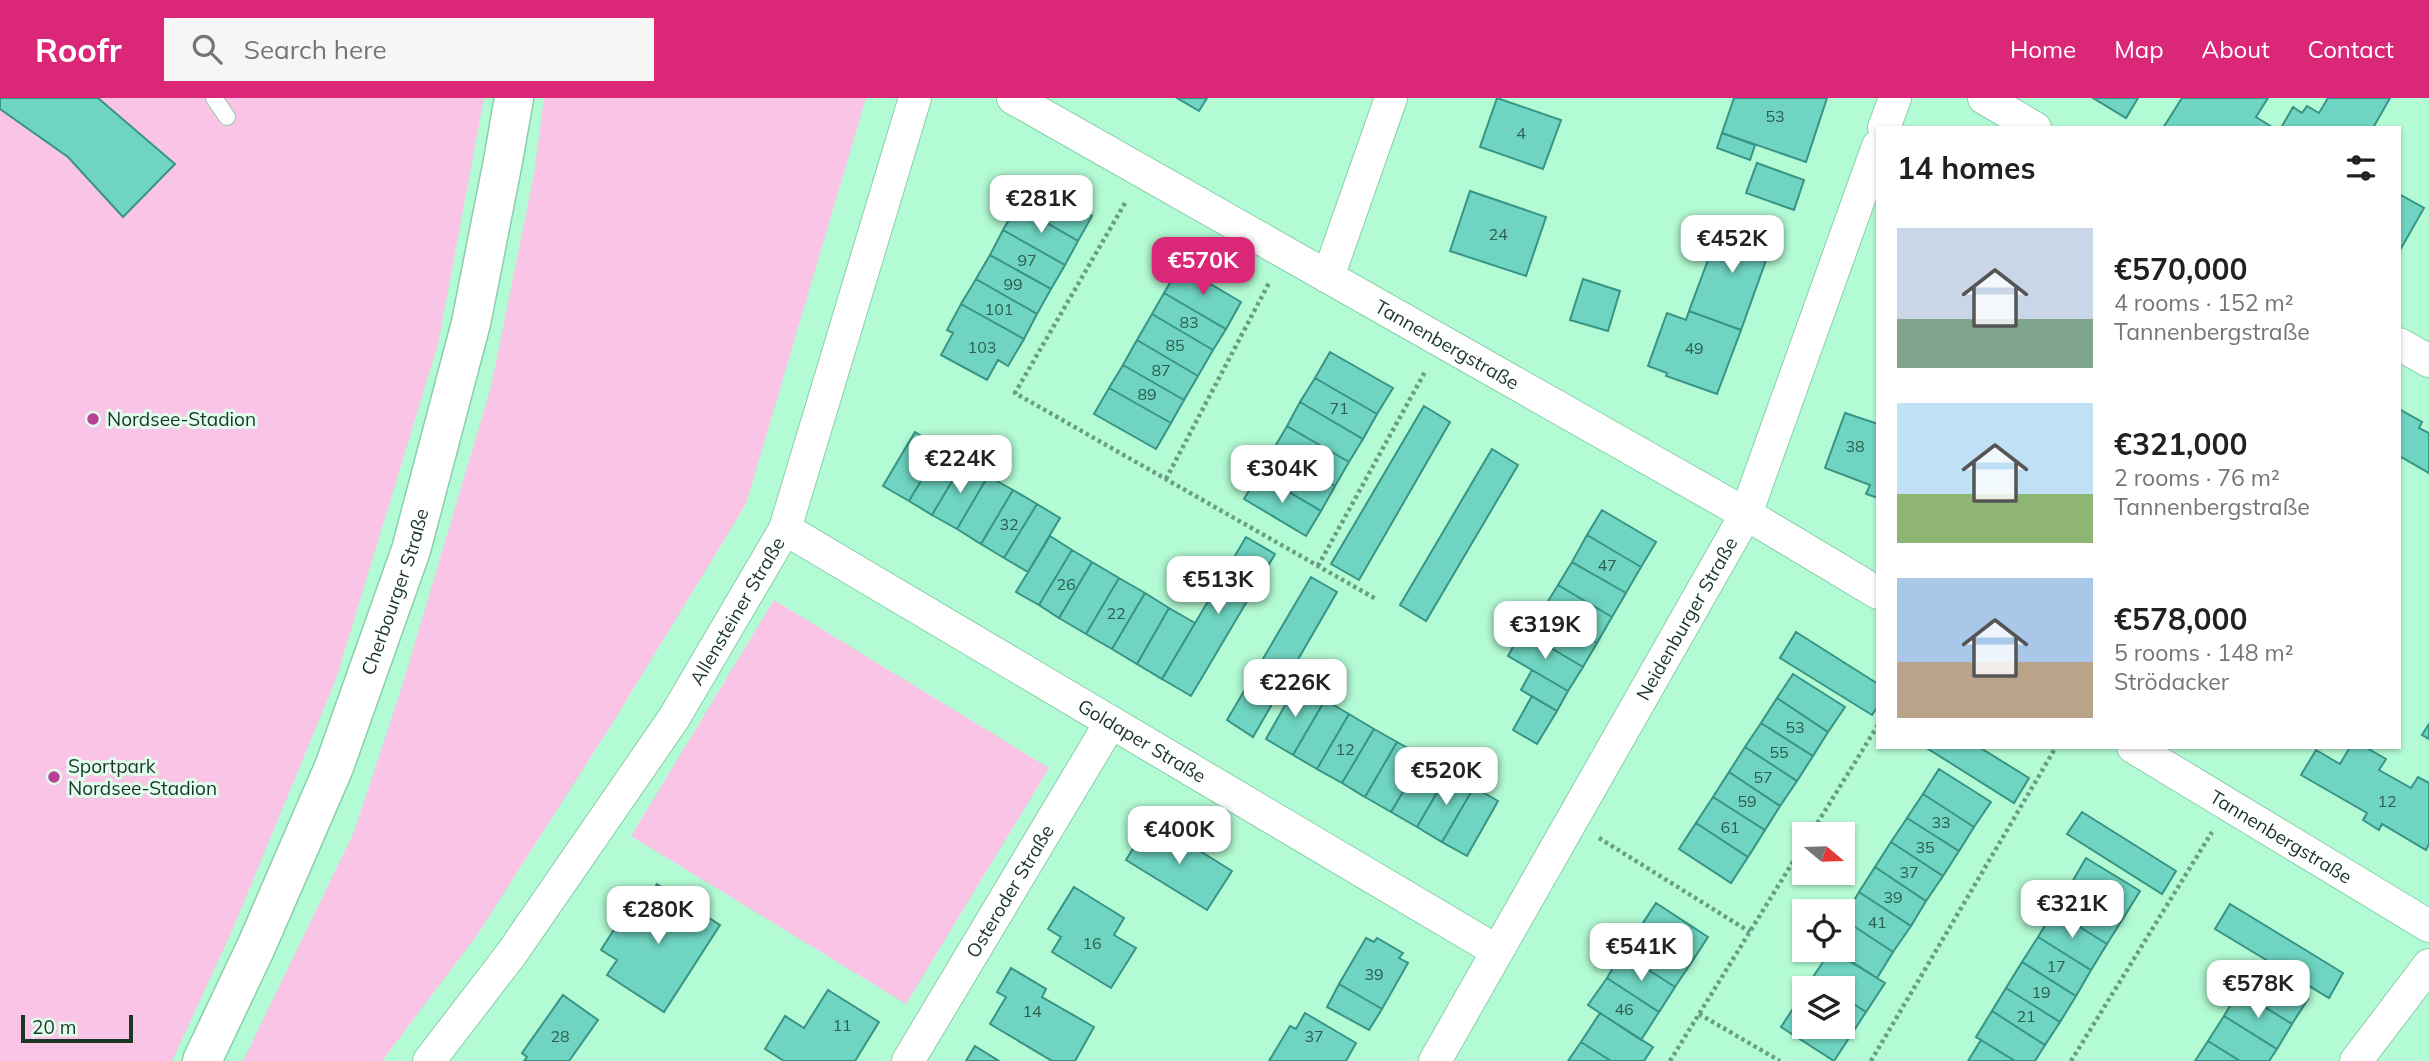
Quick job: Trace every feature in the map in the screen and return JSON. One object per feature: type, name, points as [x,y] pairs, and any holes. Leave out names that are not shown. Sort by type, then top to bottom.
[{"type":"main road","name":"Cherbourger Straße","points":[[202,1061],[256,947],[334,767],[411,550],[471,323],[514,98]]},
{"type":"street","name":"Allensteiner Straße","points":[[429,1061],[512,953],[674,718],[785,529],[915,98]]},
{"type":"street","name":"Tannenbergstraße","points":[[1013,98],[1746,514],[1876,592]]},
{"type":"street","points":[[1328,277],[1391,98]]},
{"type":"street","points":[[1885,126],[1895,98]]},
{"type":"street","points":[[1984,98],[2032,126]]},
{"type":"street","name":"Neidenburger Straße","points":[[1435,1061],[1746,514],[1876,152]]},
{"type":"street","points":[[2401,345],[2429,361]]},
{"type":"street","name":"Goldaper Straße","points":[[785,529],[1497,951]]},
{"type":"street","name":"Osteroder Straße","points":[[908,1061],[1111,722]]},
{"type":"street","name":"Tannenbergstraße","points":[[2136,749],[2429,926]]},
{"type":"street","points":[[2356,1061],[2429,965]]},
{"type":"lane","points":[[214,98],[227,117]]},
{"type":"path","points":[[1143,172],[1015,393],[1376,599]]},
{"type":"path","points":[[1166,479],[1286,253]]},
{"type":"path","points":[[1318,565],[1442,341]]},
{"type":"path","points":[[1818,822],[1876,728]]},
{"type":"path","points":[[1871,1061],[2055,749]]},
{"type":"path","points":[[2071,1061],[2229,805]]},
{"type":"path","points":[[1572,820],[1750,932]]},
{"type":"path","points":[[1670,1061],[1792,864]]},
{"type":"path","points":[[1699,1014],[1780,1061]]},
{"type":"shaded area","points":[[0,98],[484,98],[438,344],[336,679],[232,931],[172,1061],[0,1061]]},
{"type":"shaded area","points":[[544,98],[866,98],[746,504],[612,724],[477,935],[382,1061],[243,1061],[354,832],[400,693],[491,387],[534,174]]},
{"type":"shaded area","points":[[774,600],[1049,768],[906,1004],[631,836]]},
{"type":"building","points":[[0,98],[98,98],[175,164],[123,217],[68,157],[0,109]]},
{"type":"building","points":[[1177,98],[1207,98],[1199,111]]},
{"type":"building","points":[[1497,98],[1561,120],[1543,169],[1480,147]]},
{"type":"building","points":[[1734,98],[1827,98],[1806,162],[1722,133]]},
{"type":"building","points":[[2093,98],[2138,98],[2126,118]]},
{"type":"building","points":[[2182,98],[2268,98],[2256,117],[2270,126],[2164,126]]},
{"type":"building","points":[[2328,98],[2390,98],[2374,126],[2282,126],[2293,107],[2302,113],[2307,106],[2319,113]]},
{"type":"building","points":[[1722,133],[1755,145],[1750,160],[1717,148]]},
{"type":"building","points":[[1757,163],[1804,180],[1794,210],[1746,193]]},
{"type":"building","points":[[1031,182],[1092,216],[1078,241],[1017,206]]},
{"type":"building","points":[[1470,191],[1546,217],[1526,276],[1450,251]]},
{"type":"building","points":[[2401,195],[2424,208],[2401,248]]},
{"type":"building","points":[[1017,206],[1078,241],[1065,265],[1003,230]]},
{"type":"building","points":[[1723,220],[1774,238],[1741,330],[1689,311]]},
{"type":"building","points":[[1003,230],[1065,265],[1051,289],[990,255]]},
{"type":"building","points":[[990,255],[1051,289],[1037,314],[976,279]]},
{"type":"building","points":[[1180,266],[1241,302],[1226,329],[1164,293]]},
{"type":"building","points":[[976,279],[1037,314],[1024,339],[961,304]]},
{"type":"building","points":[[1583,279],[1620,291],[1608,331],[1570,320]]},
{"type":"building","points":[[1164,293],[1226,329],[1213,350],[1152,314]]},
{"type":"building","points":[[961,304],[1024,339],[1008,366],[998,360],[987,380],[941,355],[953,333],[947,330]]},
{"type":"building","points":[[1689,311],[1741,330],[1717,394],[1666,376],[1667,373],[1648,366],[1667,313],[1686,320]]},
{"type":"building","points":[[1152,314],[1213,350],[1198,376],[1137,340]]},
{"type":"building","points":[[1137,340],[1198,376],[1184,400],[1123,365]]},
{"type":"building","points":[[1330,352],[1393,388],[1377,414],[1315,378]]},
{"type":"building","points":[[1123,365],[1184,400],[1171,423],[1109,388]]},
{"type":"building","points":[[1315,378],[1377,414],[1363,439],[1300,402]]},
{"type":"building","points":[[1109,388],[1171,423],[1156,449],[1094,414]]},
{"type":"building","points":[[1300,402],[1363,439],[1349,462],[1287,426]]},
{"type":"building","points":[[1424,406],[1450,422],[1359,580],[1331,564]]},
{"type":"building","points":[[2401,410],[2422,422],[2419,428],[2429,433],[2429,473],[2401,457]]},
{"type":"building","points":[[1845,413],[1876,423],[1876,497],[1866,494],[1870,485],[1825,468]]},
{"type":"building","points":[[1287,426],[1349,462],[1335,486],[1273,450]]},
{"type":"building","points":[[915,432],[941,448],[909,501],[883,486]]},
{"type":"building","points":[[941,448],[964,461],[932,515],[909,501]]},
{"type":"building","points":[[1492,449],[1518,465],[1426,621],[1400,605]]},
{"type":"building","points":[[1273,450],[1335,486],[1321,511],[1259,474]]},
{"type":"building","points":[[964,461],[988,476],[957,529],[932,515]]},
{"type":"building","points":[[1259,474],[1321,511],[1306,536],[1244,499]]},
{"type":"building","points":[[988,476],[1013,490],[981,544],[957,529]]},
{"type":"building","points":[[1013,490],[1037,504],[1004,558],[981,544]]},
{"type":"building","points":[[1037,504],[1060,518],[1028,572],[1004,558]]},
{"type":"building","points":[[1602,510],[1656,542],[1641,567],[1587,535]]},
{"type":"building","points":[[1587,535],[1641,567],[1626,593],[1572,562]]},
{"type":"building","points":[[1050,536],[1072,550],[1039,605],[1016,592]]},
{"type":"building","points":[[1246,537],[1275,554],[1191,696],[1162,679]]},
{"type":"building","points":[[1072,550],[1092,562],[1059,618],[1039,605]]},
{"type":"building","points":[[1092,562],[1119,578],[1086,634],[1059,618]]},
{"type":"building","points":[[1572,562],[1626,593],[1612,617],[1558,585]]},
{"type":"building","points":[[1311,577],[1337,592],[1253,737],[1227,720]]},
{"type":"building","points":[[1119,578],[1145,593],[1112,649],[1086,634]]},
{"type":"building","points":[[1558,585],[1612,617],[1597,643],[1542,611]]},
{"type":"building","points":[[1145,593],[1169,608],[1137,664],[1112,649]]},
{"type":"building","points":[[1169,608],[1195,623],[1162,679],[1137,664]]},
{"type":"building","points":[[1542,611],[1597,643],[1583,667],[1529,635]]},
{"type":"building","points":[[1522,631],[1583,667],[1568,691],[1508,656]]},
{"type":"building","points":[[1796,632],[1876,683],[1876,709],[1872,715],[1780,658]]},
{"type":"building","points":[[1532,670],[1568,691],[1557,711],[1521,690]]},
{"type":"building","points":[[1793,674],[1845,707],[1828,732],[1777,698]]},
{"type":"building","points":[[1297,684],[1325,700],[1293,755],[1266,739]]},
{"type":"building","points":[[1532,696],[1557,711],[1537,744],[1513,730]]},
{"type":"building","points":[[1777,698],[1828,732],[1813,756],[1761,723]]},
{"type":"building","points":[[1325,700],[1349,714],[1317,769],[1293,755]]},
{"type":"building","points":[[1349,714],[1374,729],[1342,783],[1317,769]]},
{"type":"building","points":[[1761,723],[1813,756],[1797,781],[1745,747]]},
{"type":"building","points":[[2429,724],[2429,739],[2422,735]]},
{"type":"building","points":[[1374,729],[1397,742],[1365,797],[1342,783]]},
{"type":"building","points":[[1397,742],[1424,757],[1391,812],[1365,797]]},
{"type":"building","points":[[1745,747],[1797,781],[1780,806],[1729,772]]},
{"type":"building","points":[[1928,749],[1982,749],[2029,778],[2014,803]]},
{"type":"building","points":[[2349,749],[2368,749],[2386,759],[2379,770],[2411,788],[2418,777],[2429,783],[2429,844],[2426,850],[2382,824],[2379,830],[2363,820],[2367,813],[2301,775],[2316,750],[2340,764]]},
{"type":"building","points":[[1424,757],[1449,772],[1417,827],[1391,812]]},
{"type":"building","points":[[1939,769],[1991,802],[1974,827],[1923,794]]},
{"type":"building","points":[[1449,772],[1474,787],[1442,842],[1417,827]]},
{"type":"building","points":[[1729,772],[1780,806],[1765,830],[1713,797]]},
{"type":"building","points":[[1474,787],[1498,801],[1467,856],[1442,842]]},
{"type":"building","points":[[1923,794],[1974,827],[1959,851],[1907,818]]},
{"type":"building","points":[[1713,797],[1765,830],[1748,857],[1696,823]]},
{"type":"building","points":[[2082,812],[2176,871],[2162,894],[2067,834]]},
{"type":"building","points":[[1907,818],[1959,851],[1943,876],[1891,842]]},
{"type":"building","points":[[1149,823],[1166,834],[1168,831],[1232,871],[1207,910],[1126,860]]},
{"type":"building","points":[[1696,823],[1748,857],[1731,883],[1679,849]]},
{"type":"building","points":[[1891,842],[1943,876],[1926,901],[1875,867]]},
{"type":"building","points":[[2086,858],[2140,891],[2124,917],[2071,884]]},
{"type":"building","points":[[1875,867],[1926,901],[1911,926],[1859,892]]},
{"type":"building","points":[[657,884],[720,925],[664,1012],[607,975],[617,960],[601,950],[636,895],[646,902]]},
{"type":"building","points":[[2071,884],[2124,917],[2107,944],[2054,911]]},
{"type":"building","points":[[1074,887],[1124,918],[1114,935],[1136,948],[1111,988],[1052,952],[1061,937],[1048,929]]},
{"type":"building","points":[[1859,892],[1911,926],[1893,952],[1855,927],[1855,899]]},
{"type":"building","points":[[1656,903],[1708,937],[1691,963],[1639,929]]},
{"type":"building","points":[[2230,904],[2343,973],[2329,998],[2215,929]]},
{"type":"building","points":[[2054,911],[2107,944],[2091,970],[2038,937]]},
{"type":"building","points":[[1855,927],[1893,952],[1877,978],[1852,962],[1855,962]]},
{"type":"building","points":[[1639,929],[1691,963],[1675,987],[1622,953]]},
{"type":"building","points":[[2038,937],[2091,970],[2076,996],[2022,962]]},
{"type":"building","points":[[1366,938],[1374,942],[1377,938],[1403,953],[1399,958],[1408,963],[1382,1009],[1339,984]]},
{"type":"building","points":[[1622,953],[1675,987],[1659,1012],[1607,978]]},
{"type":"building","points":[[1823,962],[1851,962],[1885,983],[1866,1012],[1855,1005],[1855,976],[1814,976]]},
{"type":"building","points":[[2022,962],[2076,996],[2060,1022],[2006,988]]},
{"type":"building","points":[[2255,966],[2308,999],[2292,1024],[2239,991]]},
{"type":"building","points":[[1011,968],[1046,989],[1042,997],[1094,1027],[1075,1061],[1052,1061],[990,1024],[1006,997],[997,992]]},
{"type":"building","points":[[1607,978],[1659,1012],[1641,1040],[1588,1005]]},
{"type":"building","points":[[1339,984],[1382,1009],[1369,1030],[1327,1007]]},
{"type":"building","points":[[2006,988],[2060,1022],[2045,1045],[1992,1011]]},
{"type":"building","points":[[828,990],[879,1022],[855,1061],[784,1061],[765,1049],[785,1016],[804,1028]]},
{"type":"building","points":[[2239,991],[2292,1024],[2277,1049],[2224,1016]]},
{"type":"building","points":[[563,995],[598,1020],[569,1061],[524,1061],[527,1057],[522,1053]]},
{"type":"building","points":[[1855,1005],[1866,1012],[1855,1029]]},
{"type":"building","points":[[1792,1010],[1792,1034],[1781,1027]]},
{"type":"building","points":[[1992,1011],[2045,1045],[2035,1061],[2015,1061],[1976,1037]]},
{"type":"building","points":[[1305,1013],[1356,1043],[1346,1061],[1269,1061],[1290,1026],[1296,1029]]},
{"type":"building","points":[[1600,1013],[1653,1047],[1644,1061],[1611,1061],[1581,1042]]},
{"type":"building","points":[[2224,1016],[2277,1049],[2269,1061],[2240,1061],[2208,1041]]},
{"type":"building","points":[[1800,1039],[1848,1039],[1834,1061]]},
{"type":"building","points":[[1981,1040],[2015,1061],[1968,1061]]},
{"type":"building","points":[[2208,1041],[2240,1061],[2195,1061]]},
{"type":"building","points":[[1581,1042],[1611,1061],[1568,1061]]},
{"type":"building","points":[[975,1046],[999,1061],[966,1061]]},
{"type":"place","name":"Nordsee-Stadion","points":[[93,419]]},
{"type":"place","name":"Sportpark Nordsee-Stadion","points":[[54,777]]}]
